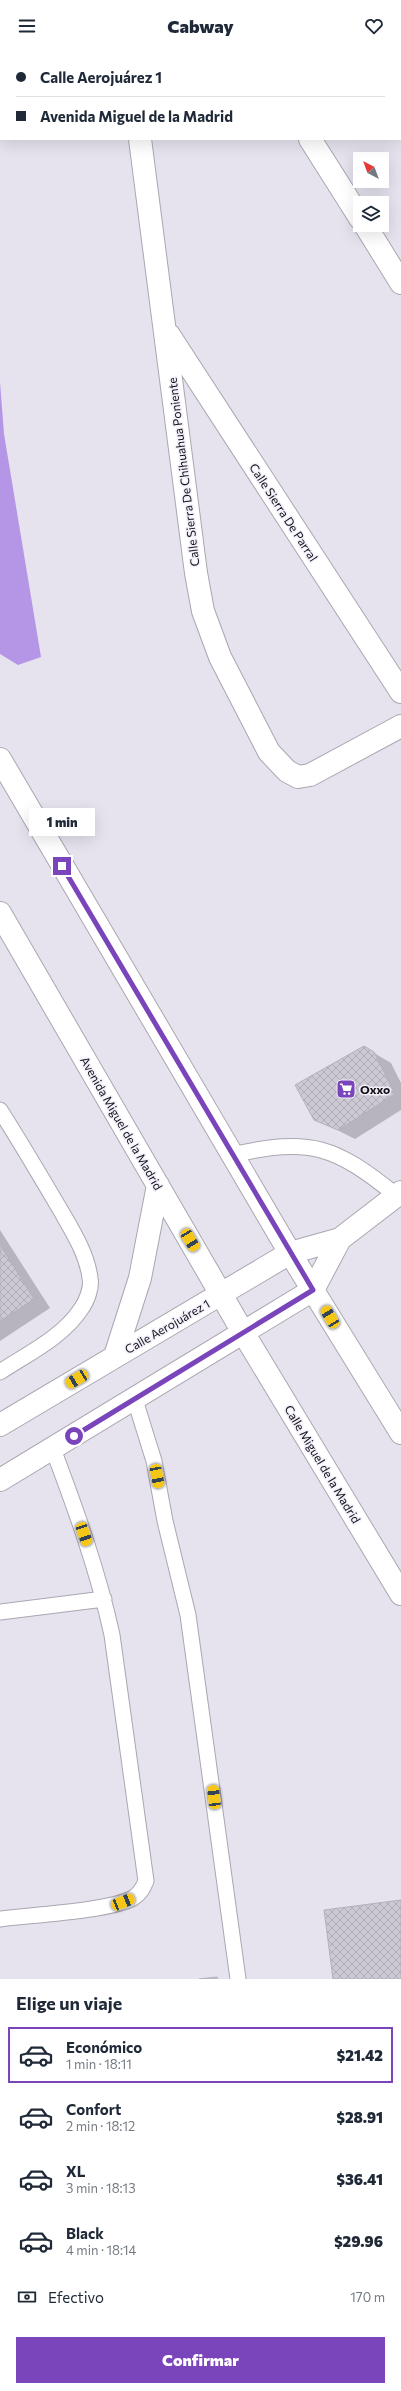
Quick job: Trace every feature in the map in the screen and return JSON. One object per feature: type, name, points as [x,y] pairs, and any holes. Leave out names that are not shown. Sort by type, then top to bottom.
[{"type":"street","name":"Calle Sierra De Chihuahua Poniente","points":[[140,140],[166,331],[196,574],[206,617],[220,657],[269,752],[287,771],[298,777],[310,775],[327,767],[401,726]]},
{"type":"street","points":[[311,140],[353,207]]},
{"type":"street","points":[[368,232],[401,283]]},
{"type":"street","name":"Calle Sierra De Parral","points":[[166,331],[401,692]]},
{"type":"street","points":[[0,758],[290,1253],[401,1434]]},
{"type":"street","name":"Avenida Miguel de la Madrid","points":[[0,913],[244,1334]]},
{"type":"street","points":[[115,1356],[140,1278],[158,1185]]},
{"type":"street","name":"Calle Aerojuárez 1","points":[[0,1425],[290,1253],[340,1239],[399,1194]]},
{"type":"street","name":"Calle Aerojuárez 1","points":[[0,1480],[244,1334],[313,1290],[340,1239]]},
{"type":"street","name":"Calle Miguel de la Madrid","points":[[244,1334],[401,1594]]},
{"type":"lane","points":[[0,1110],[74,1235],[86,1260],[91,1279],[88,1294],[82,1309],[71,1322],[50,1339],[0,1372]]},
{"type":"lane","points":[[232,1155],[279,1148],[300,1147],[323,1150],[354,1163],[399,1194]]},
{"type":"lane","points":[[135,1400],[154,1461],[165,1521],[188,1615],[238,1979]]},
{"type":"lane","points":[[0,1919],[117,1904],[133,1898],[140,1892],[146,1881],[112,1635],[104,1599],[86,1540],[53,1449]]},
{"type":"lane","points":[[0,1612],[104,1599]]},
{"type":"shaded area","points":[[0,382],[4,434],[41,657],[18,665],[0,654]]},
{"type":"building","name":"Oxxo","points":[[364,1046],[374,1052],[395,1094],[338,1130],[314,1120],[295,1085]]},
{"type":"building","points":[[0,1245],[34,1299],[0,1321]]},
{"type":"building","points":[[401,1900],[401,1979],[333,1979],[324,1910]]},
{"type":"building","points":[[217,1977],[218,1979],[199,1979]]},
{"type":"place","name":"Oxxo","points":[[346,1089]]},
{"type":"route","points":[[62,866],[246,1180],[313,1290],[244,1334],[74,1436]]}]
